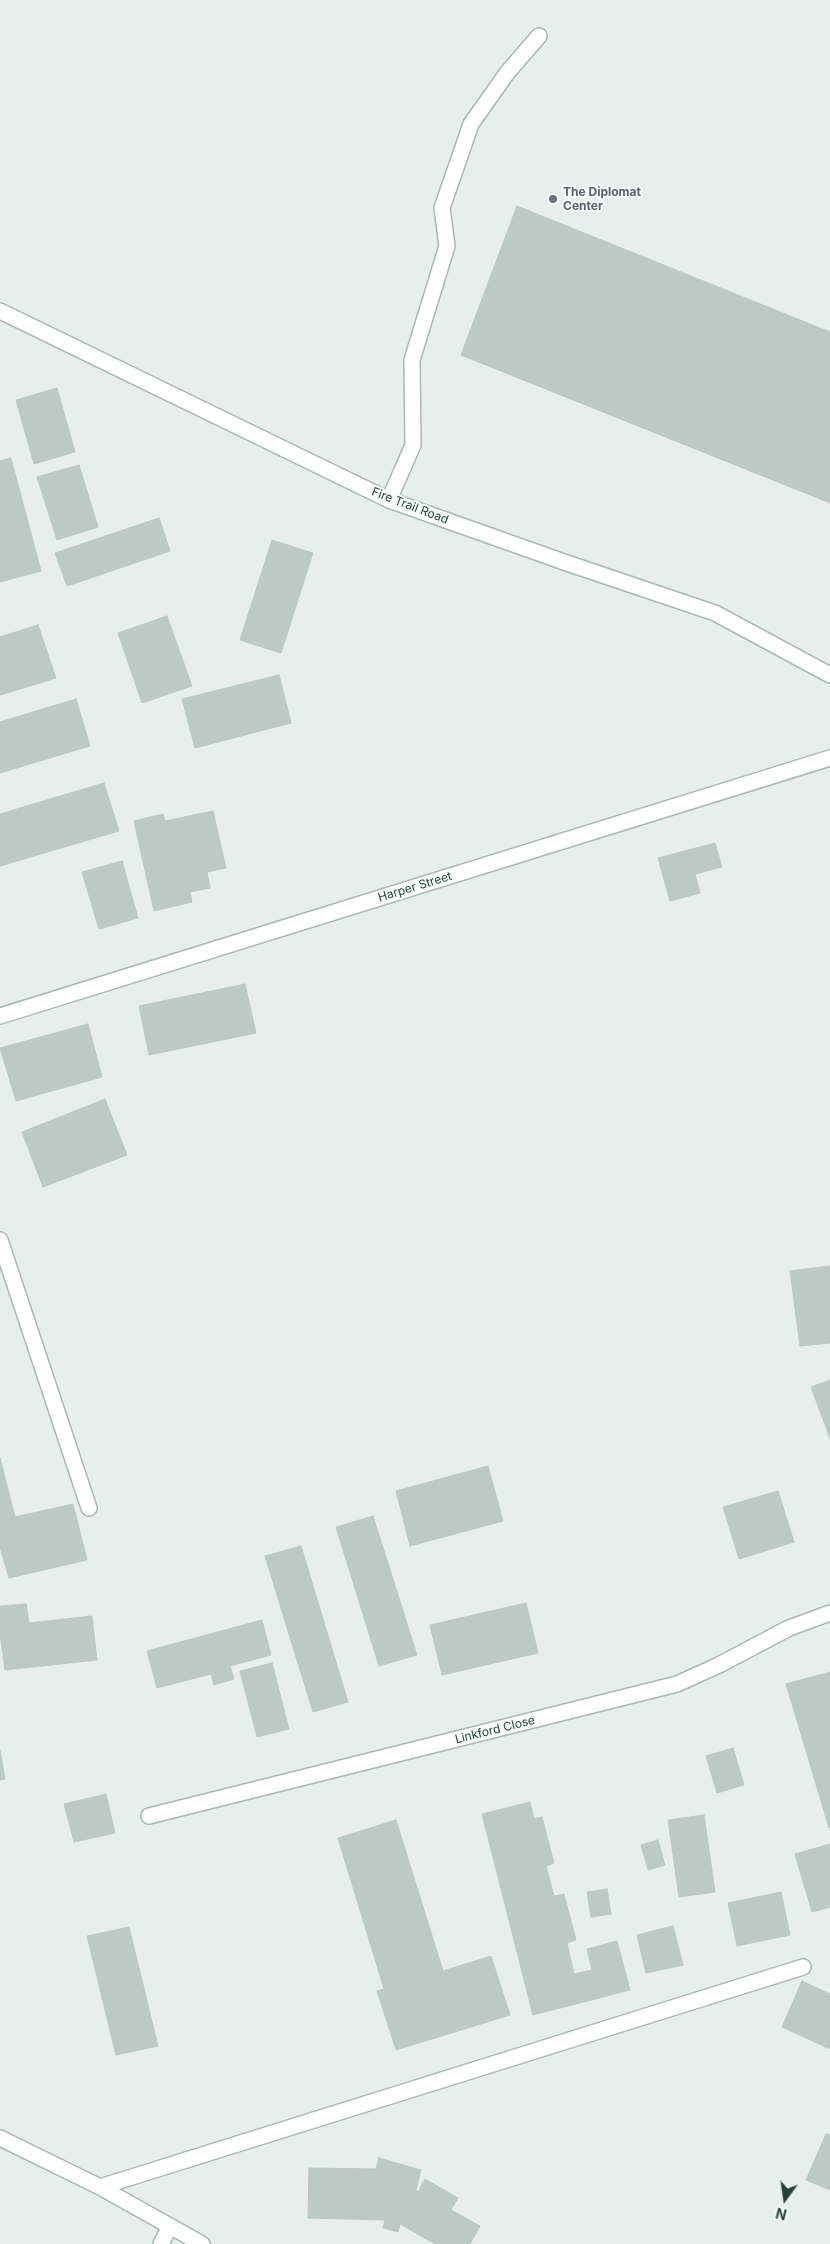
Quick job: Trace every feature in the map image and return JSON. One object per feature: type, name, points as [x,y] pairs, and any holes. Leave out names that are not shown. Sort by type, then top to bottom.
[{"type":"street","points":[[389,500],[413,445],[411,422],[412,360],[446,246],[442,208],[471,124],[507,73],[539,36]]},
{"type":"street","name":"Fire Trail Road","points":[[0,311],[389,500],[715,613],[830,675]]},
{"type":"street","name":"Harper Street","points":[[1,1012],[830,758]]},
{"type":"street","points":[[0,1240],[89,1508]]},
{"type":"street","name":"Linkford Close","points":[[149,1816],[677,1684],[719,1665],[789,1628],[830,1614]]},
{"type":"street","points":[[100,2187],[803,1967]]},
{"type":"street","points":[[0,2138],[100,2187],[202,2244]]},
{"type":"street","points":[[161,2244],[170,2226]]},
{"type":"building","points":[[517,206],[830,332],[830,503],[461,355]]},
{"type":"building","points":[[57,388],[75,452],[34,464],[16,400]]},
{"type":"building","points":[[11,458],[41,571],[0,582],[0,461]]},
{"type":"building","points":[[79,465],[98,527],[57,540],[37,477]]},
{"type":"building","points":[[159,518],[170,551],[67,586],[55,553]]},
{"type":"building","points":[[272,540],[313,553],[281,653],[240,640]]},
{"type":"building","points":[[167,616],[192,686],[142,703],[118,633]]},
{"type":"building","points":[[38,625],[56,678],[0,695],[0,637]]},
{"type":"building","points":[[279,675],[291,723],[195,748],[182,699]]},
{"type":"building","points":[[76,699],[90,746],[0,773],[0,722]]},
{"type":"building","points":[[104,783],[119,831],[0,866],[0,814]]},
{"type":"building","points":[[213,811],[226,868],[207,872],[210,888],[190,892],[192,902],[154,911],[134,821],[163,814],[165,821]]},
{"type":"building","points":[[715,843],[722,867],[695,874],[700,893],[670,901],[658,858]]},
{"type":"building","points":[[122,861],[138,918],[99,929],[82,872]]},
{"type":"building","points":[[245,984],[256,1033],[149,1055],[139,1006]]},
{"type":"building","points":[[88,1024],[102,1077],[16,1101],[0,1048]]},
{"type":"building","points":[[105,1099],[127,1155],[43,1187],[22,1132]]},
{"type":"building","points":[[830,1266],[830,1343],[800,1346],[790,1271]]},
{"type":"building","points":[[830,1380],[830,1438],[811,1387]]},
{"type":"building","points":[[0,1458],[15,1517],[73,1504],[87,1560],[9,1578],[0,1547]]},
{"type":"building","points":[[488,1466],[503,1521],[410,1546],[396,1491]]},
{"type":"building","points":[[778,1491],[794,1542],[739,1559],[723,1507]]},
{"type":"building","points":[[373,1516],[417,1655],[379,1666],[336,1527]]},
{"type":"building","points":[[301,1546],[348,1702],[313,1712],[265,1556]]},
{"type":"building","points":[[526,1603],[538,1653],[442,1675],[430,1625]]},
{"type":"building","points":[[26,1604],[29,1623],[92,1616],[97,1660],[5,1670],[0,1633],[0,1606]]},
{"type":"building","points":[[262,1620],[271,1655],[230,1666],[234,1679],[214,1685],[211,1674],[157,1688],[147,1651]]},
{"type":"building","points":[[272,1663],[289,1729],[257,1737],[240,1671]]},
{"type":"building","points":[[830,1672],[830,1831],[786,1684]]},
{"type":"building","points":[[733,1748],[744,1785],[717,1793],[706,1756]]},
{"type":"building","points":[[0,1751],[5,1779],[0,1780]]},
{"type":"building","points":[[106,1794],[115,1833],[74,1842],[64,1804]]},
{"type":"building","points":[[530,1802],[534,1819],[542,1817],[554,1863],[546,1866],[554,1896],[564,1894],[576,1940],[567,1943],[574,1974],[592,1970],[587,1949],[617,1941],[630,1990],[533,2015],[482,1814]]},
{"type":"building","points":[[704,1815],[715,1892],[679,1897],[668,1820]]},
{"type":"building","points":[[396,1820],[443,1971],[491,1956],[510,2015],[396,2050],[377,1991],[384,1989],[338,1838]]},
{"type":"building","points":[[658,1840],[665,1865],[648,1870],[641,1845]]},
{"type":"building","points":[[830,1844],[830,1907],[812,1912],[795,1854]]},
{"type":"building","points":[[607,1889],[611,1914],[591,1917],[587,1892]]},
{"type":"building","points":[[781,1892],[790,1935],[737,1946],[728,1903]]},
{"type":"building","points":[[673,1926],[683,1965],[646,1973],[637,1935]]},
{"type":"building","points":[[129,1927],[158,2046],[116,2055],[87,1936]]},
{"type":"building","points":[[802,1981],[830,1994],[830,2049],[782,2027]]},
{"type":"building","points":[[826,2134],[830,2135],[830,2190],[806,2180]]},
{"type":"building","points":[[379,2158],[421,2170],[416,2190],[418,2192],[425,2179],[458,2198],[451,2210],[480,2226],[470,2244],[435,2244],[400,2224],[398,2232],[383,2228],[385,2220],[308,2218],[309,2168],[376,2169]]},
{"type":"place","name":"The Diplomat Center","points":[[553,199]]}]
